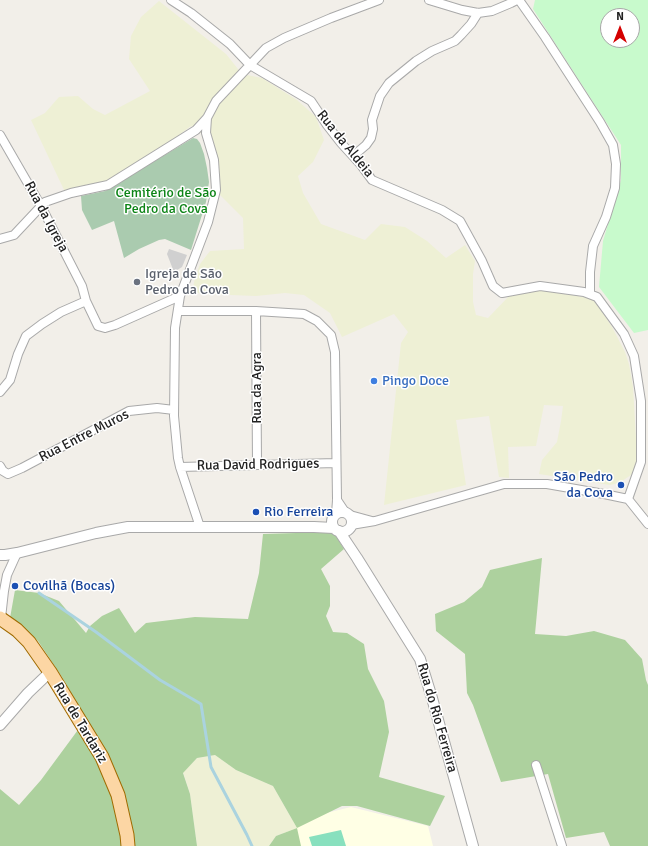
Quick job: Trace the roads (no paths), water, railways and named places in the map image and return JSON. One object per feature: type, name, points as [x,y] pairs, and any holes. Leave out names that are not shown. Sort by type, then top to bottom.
[{"type":"main road","name":"Rua de Tardariz","points":[[0,618],[17,630],[29,642],[50,672],[102,757],[118,795],[128,846]]},
{"type":"street","name":"Rua da Aldeia","points":[[171,0],[230,44],[250,65],[311,101],[327,125],[372,180],[442,210],[460,222],[482,261],[493,286],[502,293],[540,286],[584,292],[597,296],[624,334],[634,356],[641,401],[641,462],[628,499]]},
{"type":"street","points":[[0,240],[14,235],[45,202],[71,193],[108,185],[196,130],[207,118],[216,101],[266,48],[284,38],[331,18],[379,0]]},
{"type":"street","points":[[433,1],[462,10],[478,13],[492,11],[518,0],[545,37],[600,122],[613,145],[616,164],[615,188],[606,217],[593,246],[590,272],[590,294]]},
{"type":"street","points":[[353,156],[366,146],[371,138],[373,129],[372,120],[380,96],[389,83],[416,61],[455,41],[471,24],[478,13]]},
{"type":"street","points":[[200,527],[178,458],[174,410],[175,328],[180,296],[208,222],[216,190],[214,160],[206,133],[207,118]]},
{"type":"street","name":"Rua da Igreja","points":[[0,135],[41,206],[82,286],[86,301],[98,326],[105,328],[115,325],[180,296]]},
{"type":"street","points":[[0,392],[10,380],[18,354],[26,336],[61,312],[86,301]]},
{"type":"street","points":[[178,311],[256,311],[304,314],[317,321],[331,336],[335,352],[337,500],[342,522]]},
{"type":"street","name":"Rua da Agra","points":[[256,311],[257,465]]},
{"type":"street","name":"Rua Entre Muros","points":[[0,466],[3,472],[8,474],[129,411],[157,408],[174,410]]},
{"type":"street","name":"Rua David Rodrigues","points":[[180,467],[336,463]]},
{"type":"street","points":[[0,555],[6,556],[96,533],[128,527],[314,527],[342,522],[375,521],[504,484],[547,484],[628,499],[648,524]]},
{"type":"street","name":"Rua do Rio Ferreira","points":[[342,522],[357,558],[420,659],[473,846]]},
{"type":"street","points":[[0,618],[7,575],[17,553]]},
{"type":"street","points":[[0,725],[28,693],[50,672]]},
{"type":"street","points":[[536,765],[562,846]]},
{"type":"waterway","points":[[39,593],[96,632],[160,680],[201,704],[211,767],[252,846]]},
{"type":"place","name":"Igreja de São Pedro da Cova","points":[[137,282]]},
{"type":"place","name":"Pingo Doce","points":[[374,381]]},
{"type":"place","name":"São Pedro da Cova","points":[[621,485]]},
{"type":"place","name":"Rio Ferreira","points":[[256,512]]},
{"type":"place","name":"Covilhã (Bocas)","points":[[15,586]]},
{"type":"park label","name":"Cemitério de São Pedro da Cova","points":[[166,202]]}]
